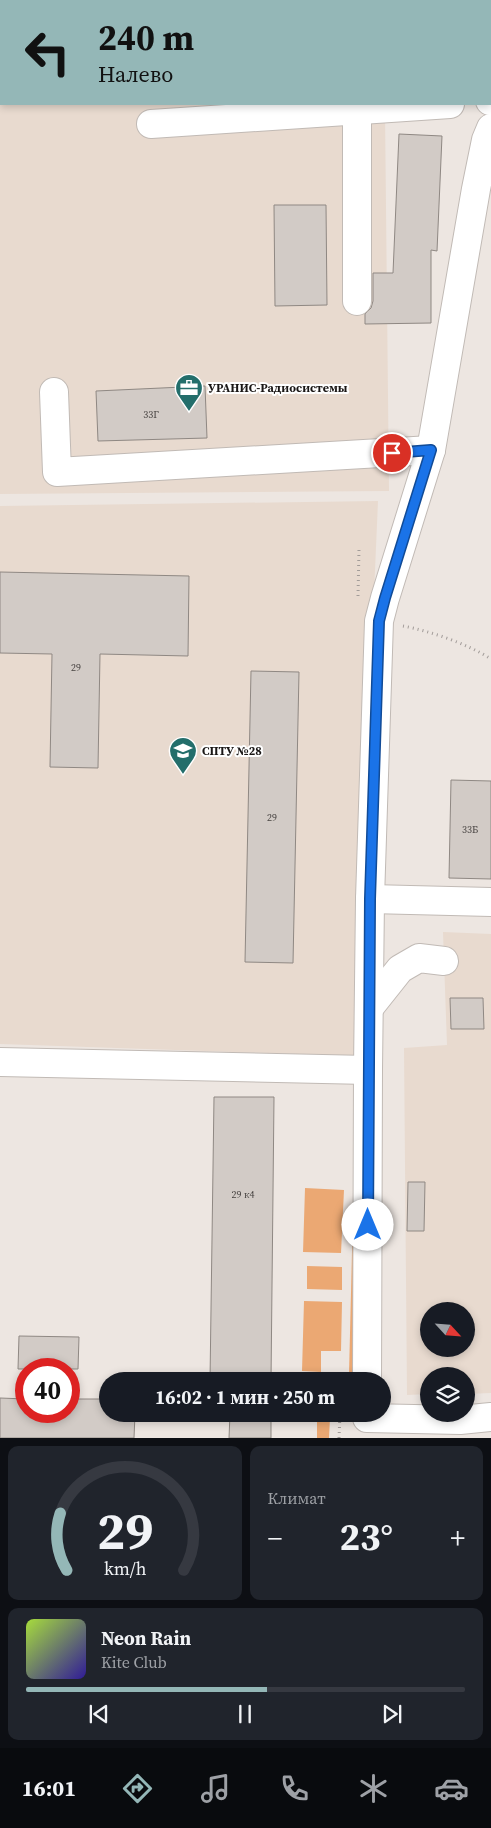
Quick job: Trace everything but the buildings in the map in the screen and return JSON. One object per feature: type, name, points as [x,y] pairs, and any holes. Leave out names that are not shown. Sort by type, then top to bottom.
[{"type":"street","points":[[151,124],[434,105]]},
{"type":"street","points":[[357,110],[357,301]]},
{"type":"street","points":[[367,1372],[370,899],[379,621],[431,450],[476,188],[486,140],[491,128]]},
{"type":"street","points":[[54,392],[58,472],[431,450]]},
{"type":"street","points":[[370,899],[491,902]]},
{"type":"street","points":[[369,1008],[400,969],[419,958],[444,960]]},
{"type":"street","points":[[0,1062],[368,1070]]},
{"type":"street","points":[[367,1423],[491,1417]]},
{"type":"path","points":[[379,621],[422,630],[481,652],[491,659]]},
{"type":"path","points":[[339,1438],[340,1422]]},
{"type":"shaded area","points":[[0,105],[398,105],[385,112],[389,491],[0,494]]},
{"type":"shaded area","name":"СПТУ №28","points":[[378,501],[354,1056],[0,1044],[0,506]]},
{"type":"shaded area","points":[[443,932],[491,934],[491,1393],[475,1394],[475,1367],[420,1367],[420,1394],[407,1395],[404,1048],[447,1045]]},
{"type":"shaded area","points":[[355,1129],[356,1372],[349,1372]]},
{"type":"shaded area","points":[[305,1188],[344,1190],[341,1253],[303,1252]]},
{"type":"shaded area","points":[[307,1266],[342,1267],[342,1290],[307,1289]]},
{"type":"shaded area","points":[[304,1301],[342,1302],[341,1351],[321,1351],[321,1372],[302,1371]]},
{"type":"shaded area","points":[[317,1422],[330,1422],[329,1438],[317,1438]]},
{"type":"place","name":"УРАНИС-Радиосистемы","points":[[189,412]]},
{"type":"place","name":"СПТУ №28","points":[[183,775]]},
{"type":"route","points":[[368,1225],[370,899],[379,621],[431,450],[392,453]]}]
